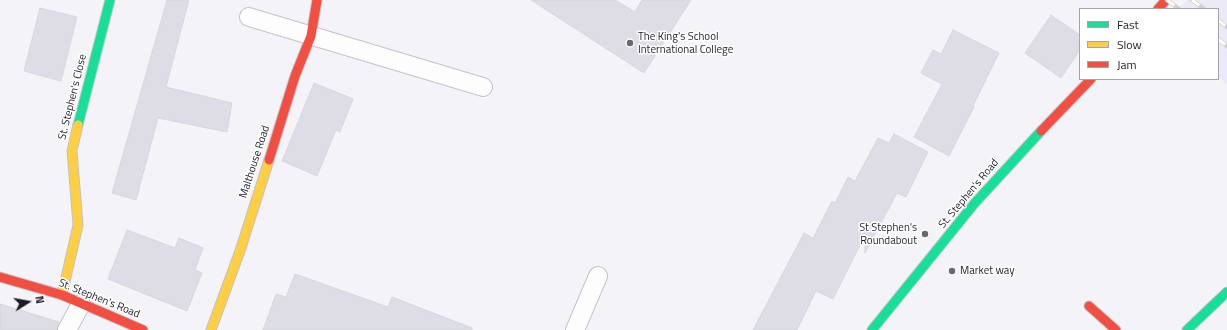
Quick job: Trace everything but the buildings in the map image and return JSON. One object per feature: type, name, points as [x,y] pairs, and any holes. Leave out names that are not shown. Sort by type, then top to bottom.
[{"type":"street","name":"St. Stephen's Close","points":[[62,295],[78,225],[72,151],[110,0]]},
{"type":"street","name":"Malthouse Road","points":[[211,330],[240,251],[295,76],[311,36],[317,0]]},
{"type":"street","points":[[1159,8],[1166,0]]},
{"type":"street","name":"St. Stephen's Road","points":[[872,330],[974,204],[1025,147],[1090,80]]},
{"type":"street","name":"St. Stephen's Road","points":[[0,277],[62,295],[143,330]]},
{"type":"street","points":[[1187,330],[1227,292]]},
{"type":"street","points":[[1088,306],[1116,330]]},
{"type":"lane","points":[[249,17],[483,88]]},
{"type":"lane","points":[[575,330],[598,276]]},
{"type":"lane","points":[[68,330],[81,304]]},
{"type":"shaded area","points":[[1187,0],[1227,0],[1227,85],[1219,77],[1219,8],[1179,8]]},
{"type":"railway","points":[[1167,0],[1178,8]]},
{"type":"railway","points":[[1192,0],[1203,8]]},
{"type":"railway","points":[[1219,21],[1227,27]]},
{"type":"railway","points":[[1219,40],[1227,46]]},
{"type":"traffic: fast","points":[[78,125],[110,0]]},
{"type":"traffic: fast","points":[[872,330],[974,204],[1041,131]]},
{"type":"traffic: fast","points":[[1187,330],[1227,292]]},
{"type":"traffic: slow","points":[[62,295],[78,225],[72,151],[78,125]]},
{"type":"traffic: slow","points":[[211,330],[240,251],[269,160]]},
{"type":"traffic: jam","points":[[269,160],[295,76],[311,36],[317,0]]},
{"type":"traffic: jam","points":[[1159,8],[1166,0]]},
{"type":"traffic: jam","points":[[1041,131],[1090,80]]},
{"type":"traffic: jam","points":[[0,277],[62,295],[143,330]]},
{"type":"traffic: jam","points":[[1089,306],[1116,330]]},
{"type":"place","name":"The King's School International College","points":[[630,43]]},
{"type":"place","name":"St Stephen's Roundabout","points":[[925,234]]},
{"type":"place","name":"Market way","points":[[952,271]]}]
